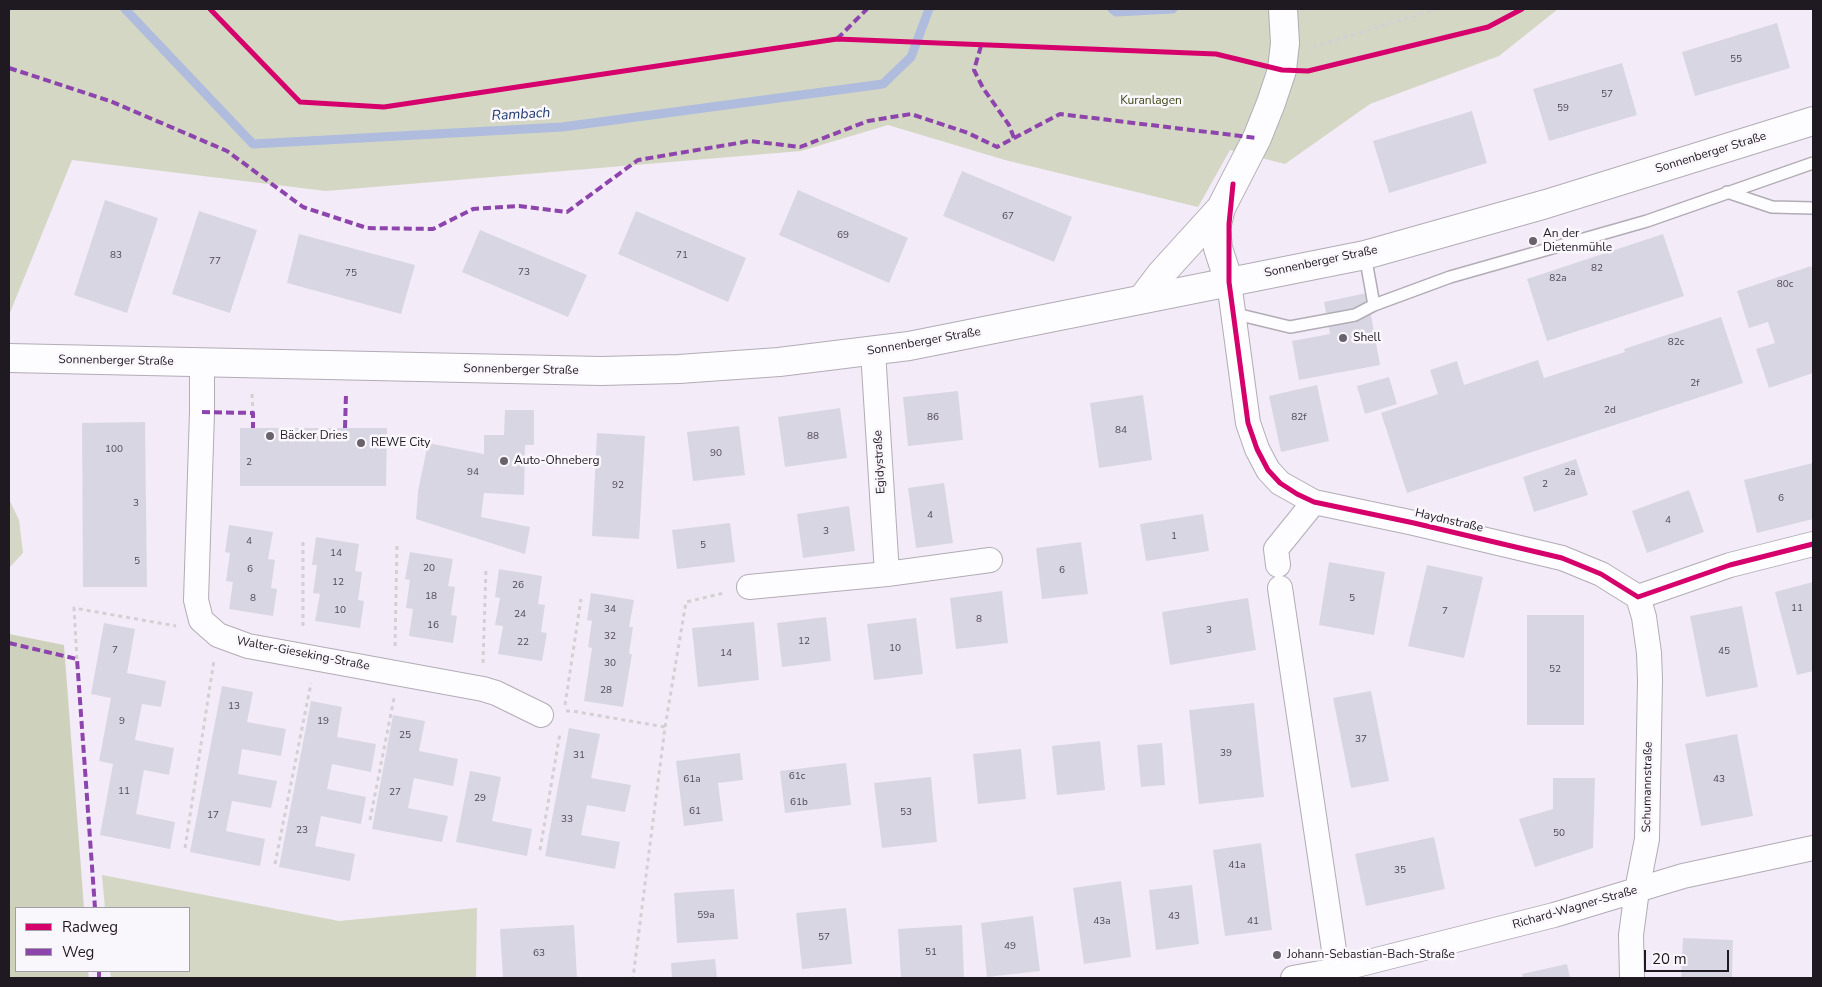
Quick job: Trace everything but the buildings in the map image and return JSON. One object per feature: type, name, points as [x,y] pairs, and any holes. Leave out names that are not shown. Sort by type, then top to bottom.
[{"type":"main road","points":[[1142,299],[1227,196],[1257,138],[1272,102],[1282,70],[1286,43],[1283,9]]},
{"type":"main road","name":"Sonnenberger Straße","points":[[9,358],[601,371],[679,369],[748,364],[873,351],[946,339],[1364,254],[1546,204],[1813,121]]},
{"type":"main road","points":[[1227,196],[1229,224],[1228,282]]},
{"type":"street","name":"Haydnstraße","points":[[1228,282],[1248,422],[1257,450],[1268,470],[1280,484],[1314,502],[1414,523],[1562,558],[1601,574],[1638,597]]},
{"type":"street","name":"Egidystraße","points":[[873,351],[887,574]]},
{"type":"street","points":[[202,363],[196,600],[210,628]]},
{"type":"street","points":[[1314,502],[1276,549],[1337,970]]},
{"type":"street","points":[[1638,597],[1730,565],[1813,544]]},
{"type":"street","points":[[748,588],[887,574],[990,560]]},
{"type":"street","name":"Schumannstraße","points":[[1632,978],[1631,934],[1647,839],[1650,680],[1644,617],[1638,597]]},
{"type":"street","name":"Walter-Gieseking-Straße","points":[[210,628],[248,646],[483,689],[496,693],[541,715]]},
{"type":"street","name":"Richard-Wagner-Straße","points":[[1293,978],[1337,970],[1554,915],[1683,876],[1813,848]]},
{"type":"lane","points":[[1232,313],[1290,327],[1355,315],[1374,305],[1450,277],[1647,221],[1813,163]]},
{"type":"lane","points":[[1727,192],[1772,207],[1813,208]]},
{"type":"lane","points":[[1364,254],[1374,305]]},
{"type":"path","points":[[1312,55],[1313,47],[1437,9]]},
{"type":"path","points":[[252,394],[253,413]]},
{"type":"path","points":[[275,864],[309,657],[303,542]]},
{"type":"path","points":[[370,820],[397,673],[397,545]]},
{"type":"path","points":[[483,689],[486,568]]},
{"type":"path","points":[[633,978],[665,727],[686,602],[748,588]]},
{"type":"path","points":[[77,659],[74,608],[177,626],[210,628],[185,848]]},
{"type":"path","points":[[541,715],[572,711],[665,727]]},
{"type":"green space","name":"Kuranlagen","points":[[9,9],[1558,9],[1499,56],[1370,104],[1285,164],[1230,150],[1198,207],[1005,160],[888,125],[801,151],[326,191],[72,160],[9,315]]},
{"type":"green space","points":[[9,499],[19,520],[23,553],[9,568]]},
{"type":"green space","points":[[9,634],[64,645],[84,907],[15,907],[15,972],[88,972],[89,978],[9,978]]},
{"type":"green space","points":[[102,875],[339,921],[477,908],[476,978],[111,978],[110,972],[190,972],[190,907],[105,907]]},
{"type":"waterway","name":"Rambach","points":[[125,9],[253,144],[562,127],[883,84],[911,57],[929,9]]},
{"type":"waterway","name":"Rambach","points":[[1112,9],[1116,12],[1173,9]]},
{"type":"marked path","points":[[837,39],[867,9]]},
{"type":"marked path","points":[[981,46],[974,70],[983,88],[1009,125],[1014,138]]},
{"type":"marked path","points":[[9,68],[110,101],[227,151],[303,207],[367,228],[433,229],[473,209],[519,206],[567,212],[638,160],[750,141],[800,147],[868,121],[911,114],[968,133],[997,147],[1060,114],[1257,138]]},
{"type":"marked path","points":[[345,428],[346,394]]},
{"type":"marked path","points":[[202,412],[253,413],[253,428]]},
{"type":"marked path","points":[[9,643],[77,659],[95,907]]},
{"type":"marked path","points":[[99,972],[99,978]]},
{"type":"cycle path","points":[[210,9],[300,102],[384,107],[837,39],[1216,54],[1282,70],[1308,71],[1488,27],[1522,9]]},
{"type":"cycle path","points":[[1233,184],[1229,224],[1229,282],[1248,423],[1257,449],[1268,470],[1280,483],[1297,494],[1314,502],[1414,523],[1562,558],[1601,574],[1638,597],[1730,565],[1813,544]]},
{"type":"place","name":"An der Dietenmühle","points":[[1533,241]]},
{"type":"place","name":"Shell","points":[[1343,338]]},
{"type":"place","name":"Bäcker Dries","points":[[270,436]]},
{"type":"place","name":"REWE City","points":[[361,443]]},
{"type":"place","name":"Auto-Ohneberg","points":[[504,461]]},
{"type":"place","name":"Johann-Sebastian-Bach-Straße","points":[[1277,955]]}]
